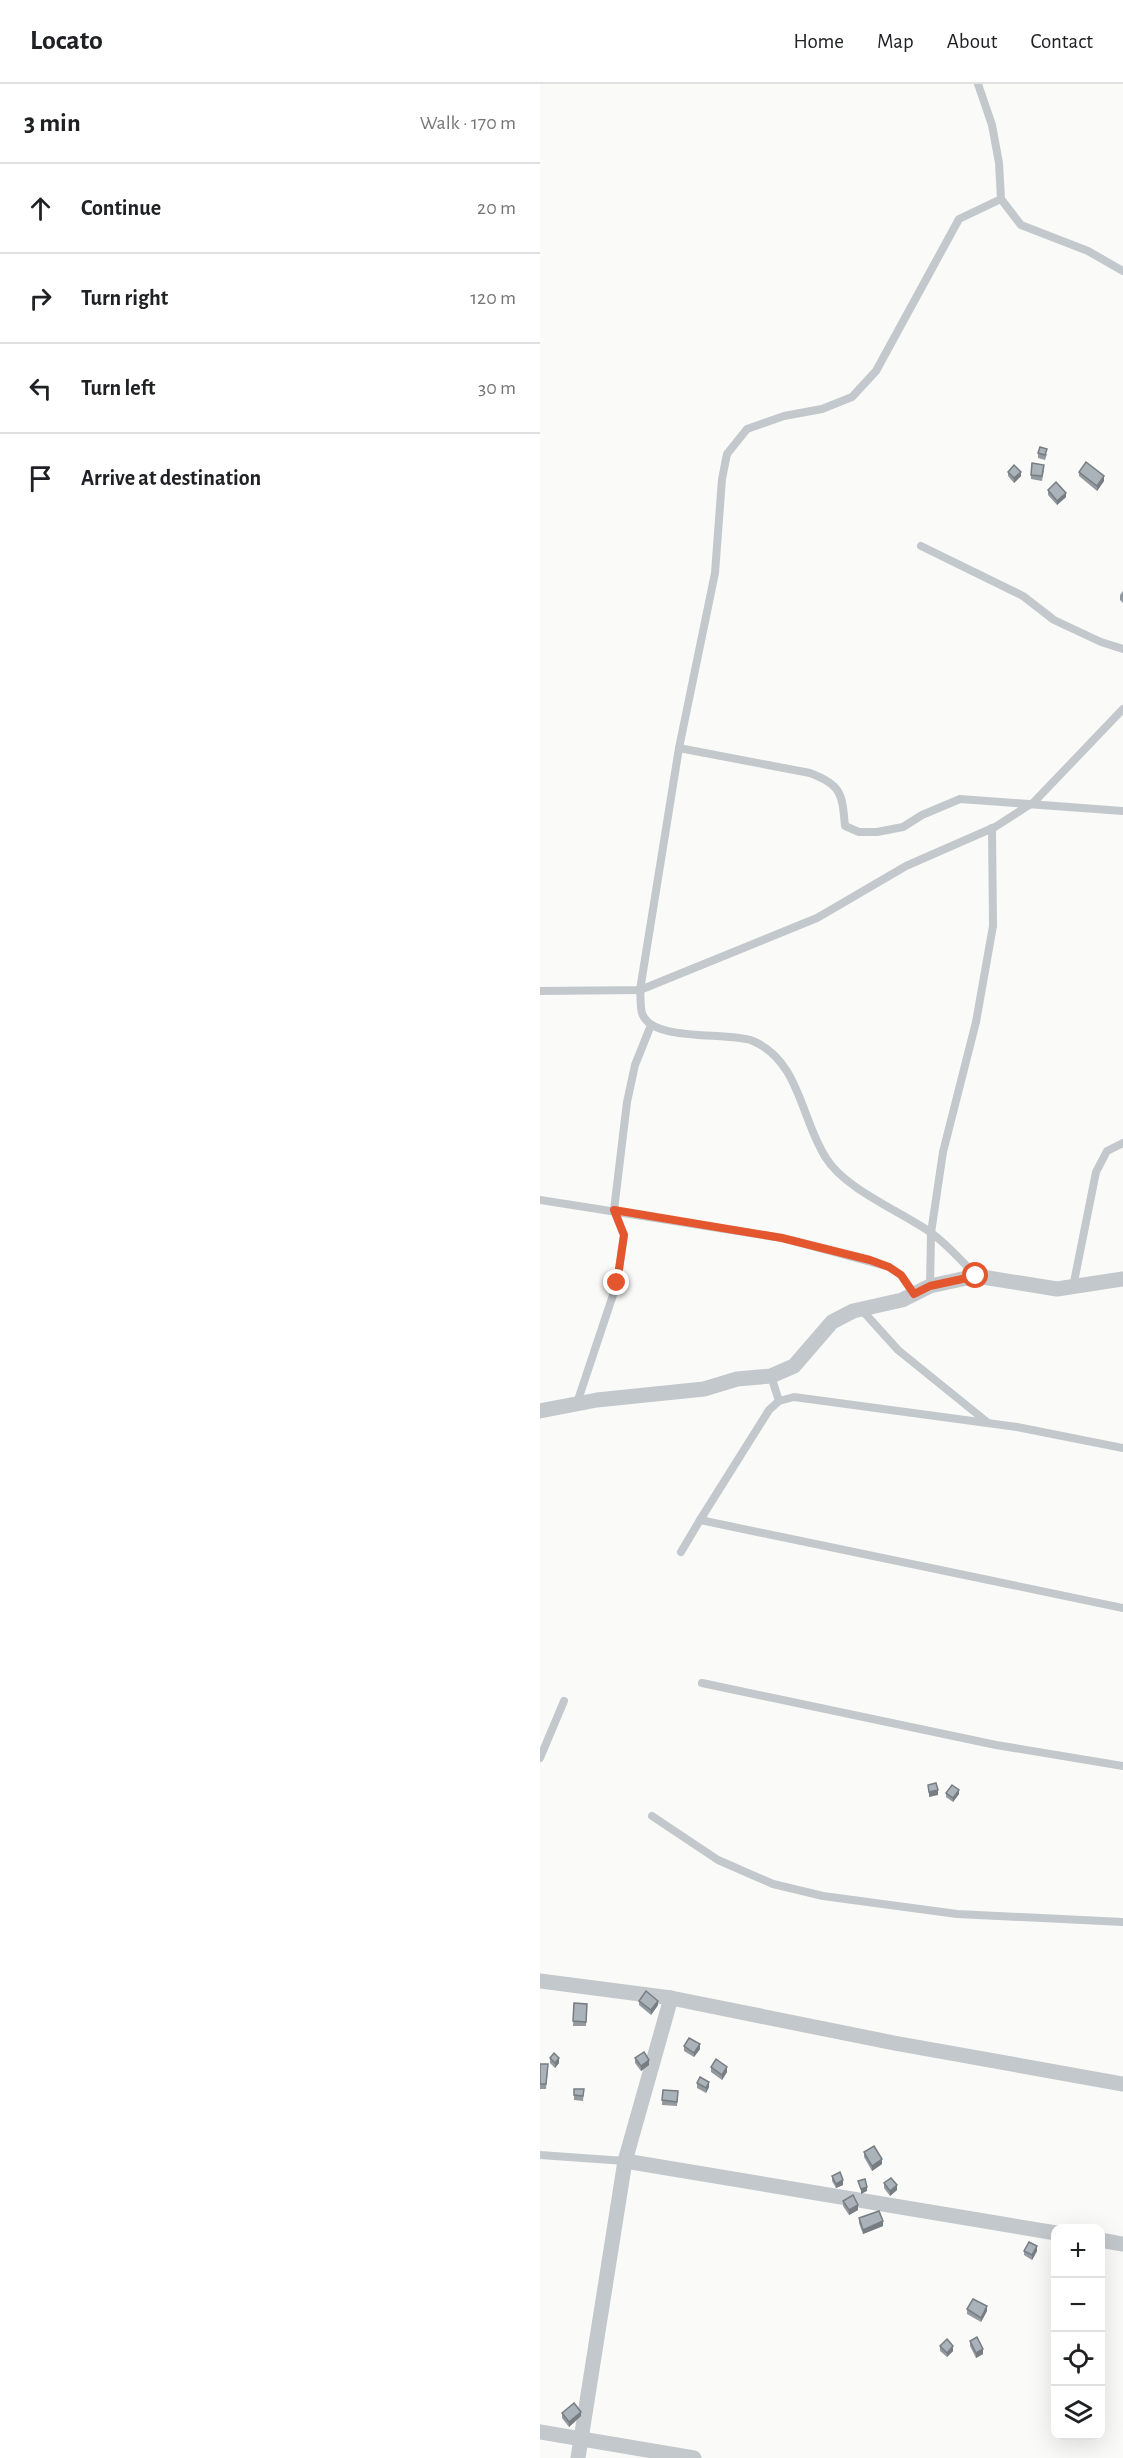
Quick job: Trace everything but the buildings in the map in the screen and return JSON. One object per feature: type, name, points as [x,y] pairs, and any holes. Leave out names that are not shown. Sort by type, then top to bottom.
[{"type":"street","points":[[540,1411],[577,1404],[704,1389],[737,1379],[771,1376],[794,1366],[832,1322],[861,1310],[902,1300],[930,1286],[976,1276],[1057,1289],[1123,1279]]},
{"type":"street","points":[[540,1981],[671,1998],[894,2043],[1123,2084]]},
{"type":"street","points":[[578,2458],[625,2161],[671,1998]]},
{"type":"street","points":[[625,2161],[1051,2232]]},
{"type":"street","points":[[1105,2241],[1123,2244]]},
{"type":"street","points":[[540,2432],[694,2458]]},
{"type":"lane","points":[[978,84],[992,125],[1001,198],[1021,225],[1088,251],[1123,271]]},
{"type":"lane","points":[[976,1276],[931,1233],[877,1200],[826,1160],[799,1093],[777,1056],[752,1041],[679,1033],[651,1025],[643,1014],[640,990],[679,748],[715,573],[722,479],[728,454],[747,429],[784,416],[822,409],[852,397],[876,371],[959,219],[1001,198]]},
{"type":"lane","points":[[921,546],[1023,596],[1054,620],[1101,642],[1123,649]]},
{"type":"lane","points":[[540,991],[640,990],[817,918],[906,866],[992,828],[1031,804],[1072,766],[1123,709]]},
{"type":"lane","points":[[679,748],[810,773],[828,780],[839,790],[845,826],[859,832],[877,832],[903,827],[922,815],[960,799],[1123,811]]},
{"type":"lane","points":[[930,1286],[931,1233],[943,1152],[987,970],[993,926],[992,828]]},
{"type":"lane","points":[[577,1404],[617,1283],[624,1235],[614,1210],[627,1102],[635,1065],[651,1025]]},
{"type":"lane","points":[[1072,1287],[1096,1172],[1107,1151],[1123,1143]]},
{"type":"lane","points":[[540,1200],[782,1238],[870,1260],[889,1267],[901,1275],[914,1294]]},
{"type":"lane","points":[[861,1310],[898,1350],[989,1423]]},
{"type":"lane","points":[[771,1376],[779,1401]]},
{"type":"lane","points":[[681,1552],[758,1424],[779,1401],[794,1397],[989,1423],[1123,1448]]},
{"type":"lane","points":[[700,1520],[1123,1608]]},
{"type":"lane","points":[[702,1683],[996,1745],[1123,1766]]},
{"type":"lane","points":[[540,1758],[564,1701]]},
{"type":"lane","points":[[652,1816],[718,1860],[772,1884],[823,1896],[957,1914],[1123,1922]]},
{"type":"lane","points":[[540,2155],[625,2161]]},
{"type":"route","points":[[617,1283],[624,1235],[614,1210],[782,1238],[815,1249],[870,1260],[889,1267],[901,1275],[914,1294],[930,1286],[976,1276]]}]
